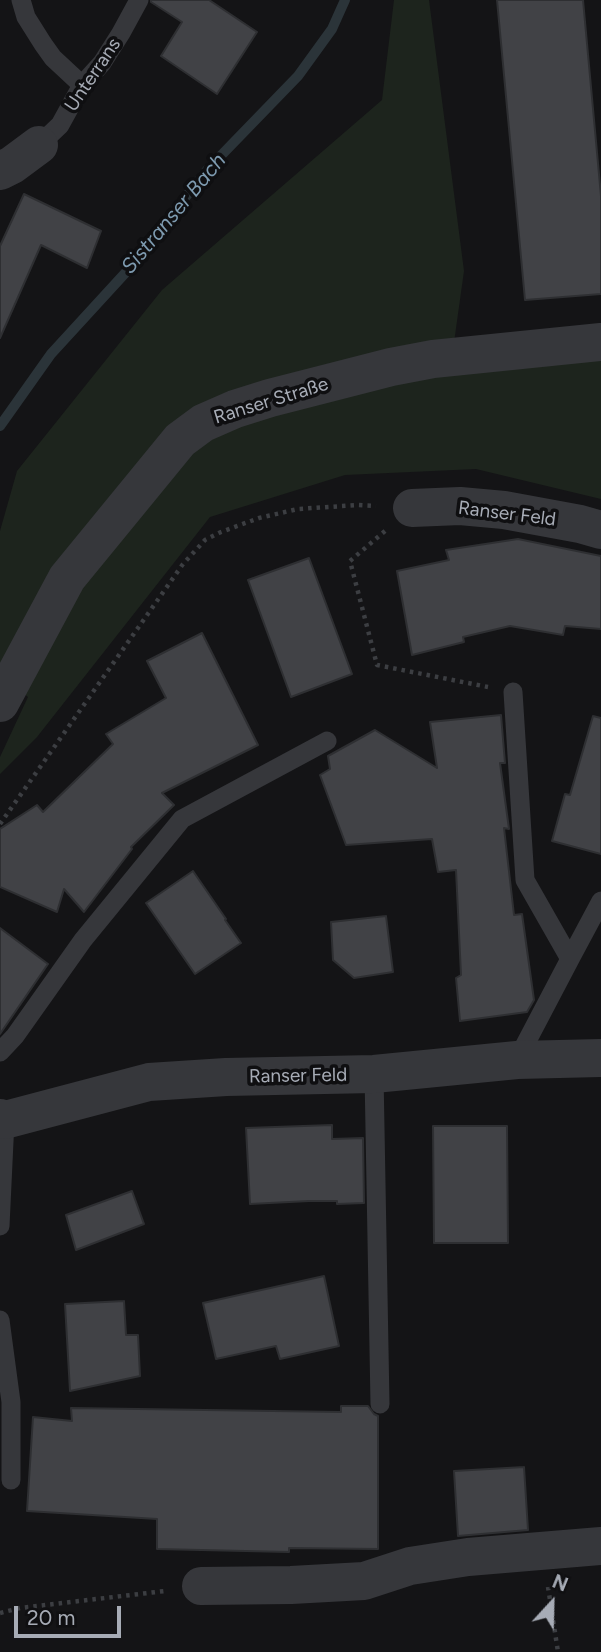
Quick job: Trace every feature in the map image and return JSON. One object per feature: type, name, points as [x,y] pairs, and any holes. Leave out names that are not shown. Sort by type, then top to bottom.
[{"type":"street","points":[[0,171],[39,145]]},
{"type":"street","name":"Ranser Straße","points":[[0,703],[67,578],[180,440],[203,423],[270,398],[391,367],[433,359],[601,342]]},
{"type":"street","name":"Ranser Feld","points":[[412,508],[460,506],[504,510],[601,530]]},
{"type":"street","name":"Ranser Feld","points":[[3,1119],[149,1082],[226,1077],[374,1074],[517,1060],[601,1058]]},
{"type":"street","points":[[201,1586],[364,1581],[410,1566],[438,1561],[601,1546]]},
{"type":"lane","points":[[21,0],[26,17],[53,58],[82,85]]},
{"type":"lane","name":"Unterrans","points":[[39,145],[60,125],[82,85],[102,63],[139,0]]},
{"type":"lane","points":[[513,692],[525,880],[570,959]]},
{"type":"lane","points":[[0,1052],[15,1037],[83,940],[181,819],[327,741]]},
{"type":"lane","points":[[517,1060],[601,901]]},
{"type":"lane","points":[[374,1074],[380,1404]]},
{"type":"lane","points":[[0,1226],[3,1119]]},
{"type":"lane","points":[[0,1320],[11,1402],[11,1480]]},
{"type":"path","points":[[0,824],[183,564],[205,540],[259,518],[298,509],[358,505],[412,508]]},
{"type":"path","points":[[412,508],[350,561],[377,665],[513,692]]},
{"type":"path","points":[[543,1552],[558,1652]]},
{"type":"path","points":[[0,1613],[20,1608],[201,1586]]},
{"type":"shaded area","points":[[394,0],[429,0],[464,271],[450,371],[601,353],[601,499],[476,469],[345,475],[210,517],[37,737],[0,774],[0,757],[28,697],[0,673],[0,531],[17,471],[162,290],[382,100]]},
{"type":"building","points":[[151,0],[209,0],[257,32],[217,94],[161,56],[182,22]]},
{"type":"building","points":[[497,0],[583,0],[601,196],[601,294],[525,300]]},
{"type":"building","points":[[24,194],[101,231],[87,268],[41,245],[0,338],[0,246]]},
{"type":"building","points":[[518,539],[601,556],[601,629],[565,626],[563,635],[510,626],[463,637],[464,642],[412,655],[397,571],[449,560],[446,550]]},
{"type":"building","points":[[309,558],[352,674],[291,697],[248,580]]},
{"type":"building","points":[[202,633],[258,745],[162,793],[174,805],[131,847],[84,912],[64,889],[57,912],[0,887],[0,829],[37,805],[43,812],[113,744],[106,734],[166,698],[147,661]]},
{"type":"building","points":[[501,715],[505,763],[500,763],[509,829],[504,828],[514,915],[522,914],[534,1000],[527,1012],[460,1021],[456,978],[461,975],[456,870],[438,872],[432,839],[346,845],[320,775],[330,769],[328,756],[375,730],[437,768],[430,722]]},
{"type":"building","points":[[593,716],[601,718],[601,854],[552,841],[565,794],[570,795]]},
{"type":"building","points":[[193,871],[241,943],[195,974],[146,903]]},
{"type":"building","points":[[386,916],[393,972],[354,978],[333,960],[331,922]]},
{"type":"building","points":[[0,928],[48,964],[0,1034]]},
{"type":"building","points":[[332,1125],[332,1139],[363,1138],[364,1203],[309,1201],[250,1204],[246,1128]]},
{"type":"building","points":[[433,1126],[507,1126],[508,1243],[434,1243]]},
{"type":"building","points":[[132,1191],[144,1224],[76,1250],[66,1215]]},
{"type":"building","points":[[324,1276],[339,1346],[280,1359],[276,1346],[216,1359],[203,1303]]},
{"type":"building","points":[[124,1301],[126,1335],[138,1335],[140,1376],[70,1391],[65,1304]]},
{"type":"building","points":[[341,1406],[368,1406],[378,1416],[378,1549],[289,1548],[289,1552],[157,1549],[157,1519],[27,1511],[33,1417],[72,1421],[71,1408],[341,1412]]},
{"type":"building","points":[[524,1467],[528,1530],[458,1536],[454,1471]]},
{"type":"waterway","name":"Sistranser Bach","points":[[0,426],[51,354],[128,270],[207,170],[298,76],[332,29],[345,0]]}]
